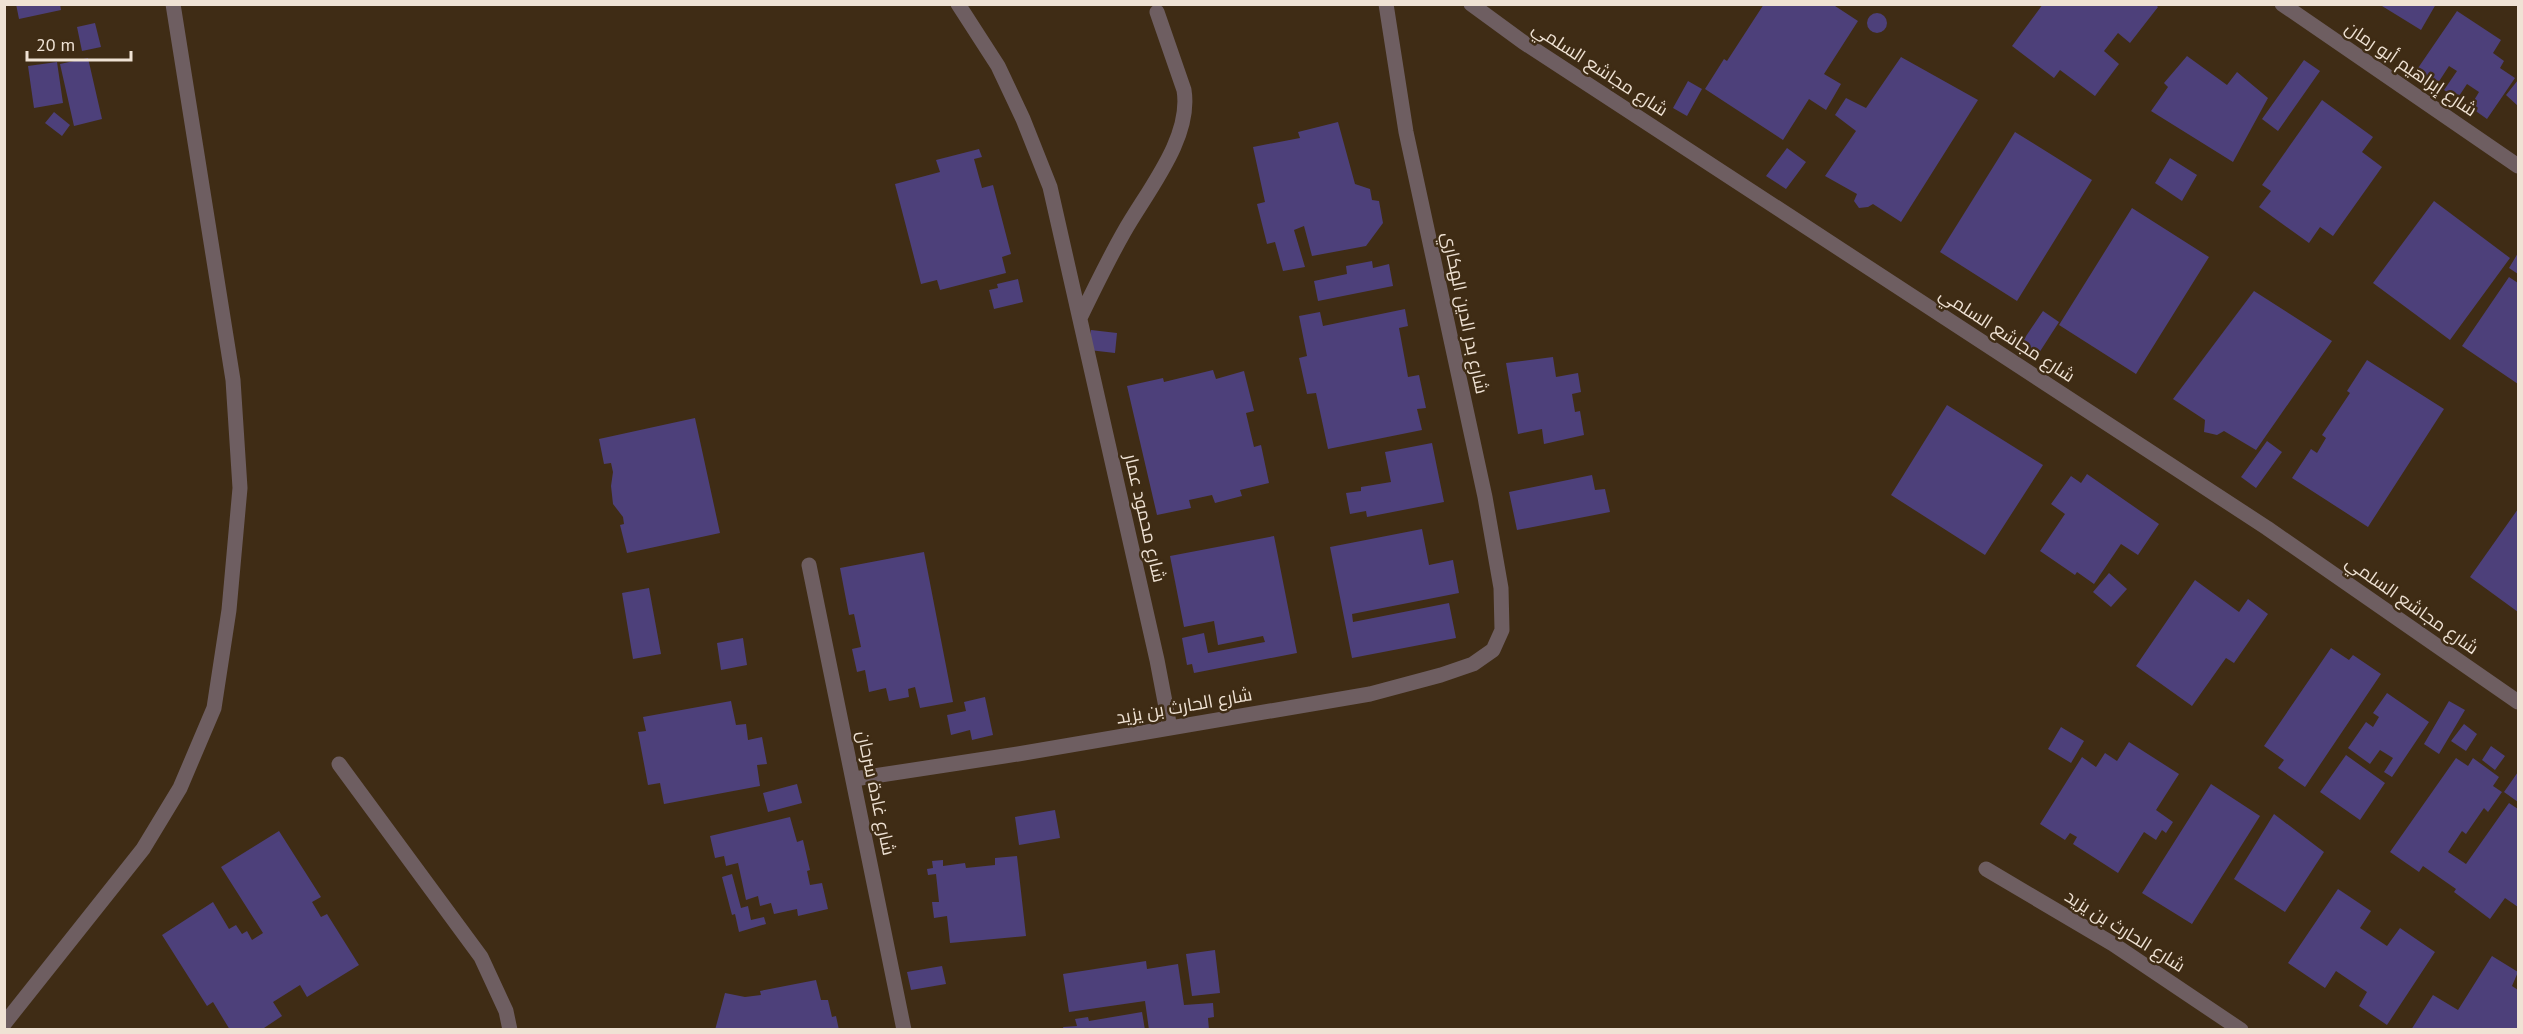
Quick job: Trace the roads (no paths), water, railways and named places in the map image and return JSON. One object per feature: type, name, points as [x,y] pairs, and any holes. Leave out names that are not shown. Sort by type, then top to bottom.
[{"type":"street","points":[[4,1024],[143,849],[180,788],[214,708],[229,610],[240,488],[233,380],[173,4]]},
{"type":"street","name":"شارع محمود عمار","points":[[958,4],[998,66],[1023,119],[1050,187],[1157,660],[1170,728]]},
{"type":"street","name":"شارع بدر الدين الهكاري","points":[[1386,4],[1406,132],[1487,508],[1501,588],[1502,630]]},
{"type":"street","name":"شارع مجاشع السلمي","points":[[1471,4],[1543,55],[2266,528],[2518,702]]},
{"type":"street","name":"شارع إبراهيم أبو رمان","points":[[2282,4],[2518,166]]},
{"type":"street","points":[[1080,318],[1108,261],[1175,144],[1183,123],[1186,101],[1184,90],[1157,12]]},
{"type":"street","name":"شارع غادة سرحان","points":[[809,565],[904,1029]]},
{"type":"street","name":"شارع الحارث بن يزيد","points":[[854,779],[1018,754],[1370,694],[1473,664],[1493,650],[1502,630]]},
{"type":"street","points":[[339,764],[481,957],[506,1011],[510,1029]]},
{"type":"street","name":"شارع الحارث بن يزيد","points":[[1986,869],[2113,944],[2241,1029]]}]
